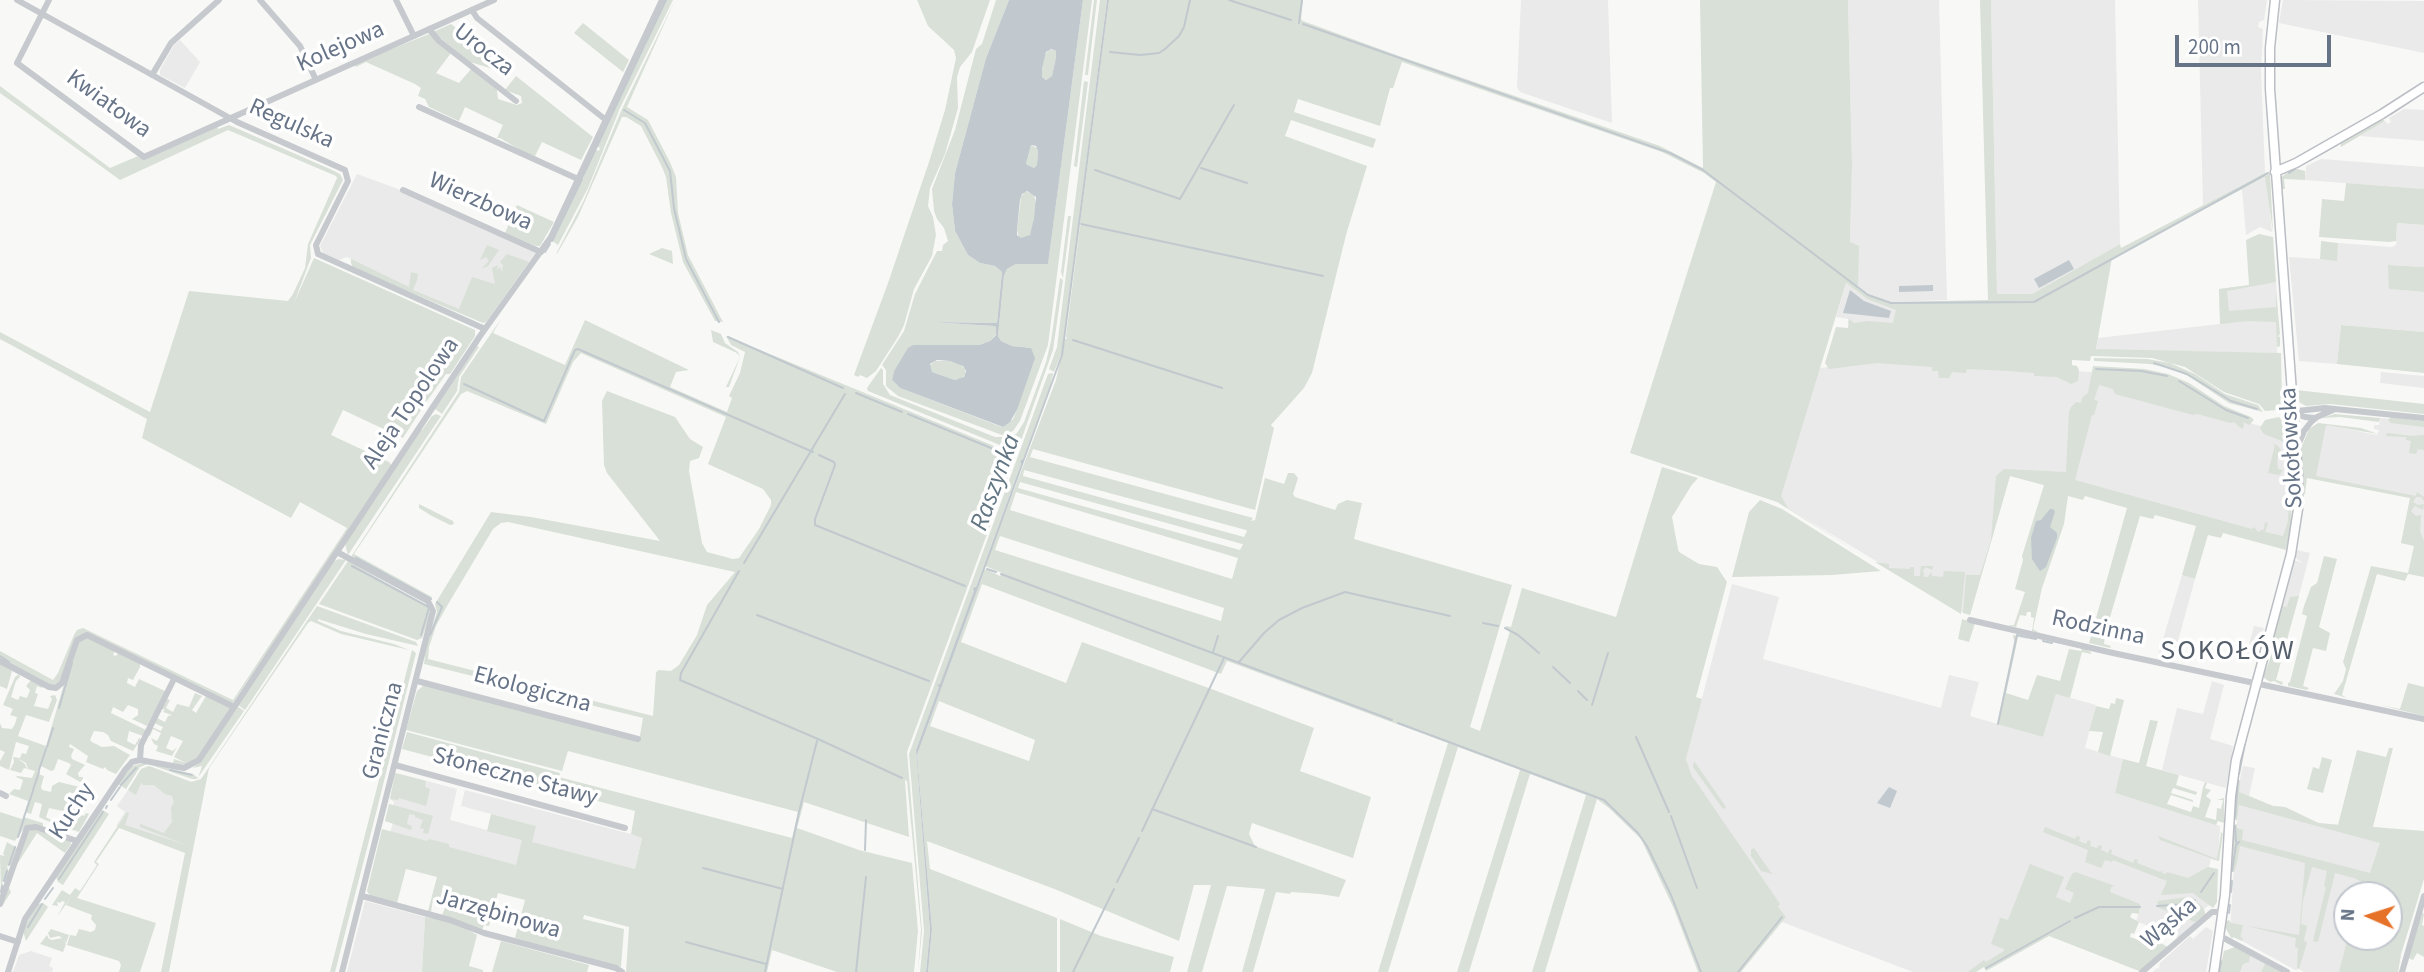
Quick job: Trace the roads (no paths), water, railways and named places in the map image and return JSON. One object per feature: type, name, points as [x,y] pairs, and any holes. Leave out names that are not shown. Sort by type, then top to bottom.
[{"type":"street","name":"Regulska","points":[[17,0],[230,119],[346,172],[349,178],[316,246],[318,255],[485,329]]},
{"type":"street","points":[[42,14],[48,0]]},
{"type":"street","points":[[152,75],[169,45],[219,0]]},
{"type":"street","points":[[260,0],[300,46],[316,80]]},
{"type":"street","points":[[396,0],[414,36]]},
{"type":"street","name":"Kolejowa","points":[[230,119],[494,0]]},
{"type":"street","name":"Aleja Topolowa","points":[[140,760],[181,768],[193,765],[199,760],[557,225],[662,0]]},
{"type":"street","name":"Sokołowska","points":[[2214,972],[2223,912],[2232,784],[2295,535],[2298,488],[2269,80],[2270,37],[2275,0]]},
{"type":"street","points":[[472,10],[475,16],[492,30],[606,120]]},
{"type":"street","name":"Kwiatowa","points":[[42,14],[17,60],[18,63],[142,156],[230,119]]},
{"type":"street","name":"Urocza","points":[[429,29],[439,41],[516,101]]},
{"type":"street","points":[[2275,172],[2382,114],[2424,87]]},
{"type":"street","points":[[419,107],[578,179]]},
{"type":"street","points":[[242,114],[242,125]]},
{"type":"street","name":"Wierzbowa","points":[[403,190],[541,251]]},
{"type":"street","points":[[2293,413],[2311,409],[2424,418]]},
{"type":"street","points":[[2293,413],[2307,418],[2334,410]]},
{"type":"street","points":[[2296,450],[2304,431],[2317,417]]},
{"type":"street","name":"Graniczna","points":[[337,552],[431,605],[433,614],[342,972]]},
{"type":"street","name":"Rodzinna","points":[[1970,620],[2424,719]]},
{"type":"street","points":[[0,661],[49,687],[57,687],[61,683],[77,640],[87,635],[234,707]]},
{"type":"street","name":"Kuchy","points":[[8,972],[25,919],[125,770],[131,763],[140,760],[141,745],[174,679]]},
{"type":"street","name":"Ekologiczna","points":[[417,681],[638,739]]},
{"type":"street","name":"Słoneczne Stawy","points":[[395,765],[625,828]]},
{"type":"street","points":[[0,904],[28,827],[77,841]]},
{"type":"street","name":"Jarzębinowa","points":[[362,896],[450,920],[484,933],[616,968],[622,972]]},
{"type":"street","points":[[2402,972],[2424,896]]},
{"type":"street","name":"Wąska","points":[[2142,972],[2212,912],[2223,912]]},
{"type":"street","points":[[0,936],[18,942]]},
{"type":"street","points":[[2220,936],[2287,972]]},
{"type":"waterway","points":[[645,44],[666,0]]},
{"type":"waterway","points":[[1110,52],[1140,55],[1159,53],[1179,36],[1184,27],[1190,0]]},
{"type":"waterway","points":[[1229,0],[1291,20]]},
{"type":"waterway","points":[[1299,23],[1302,0]]},
{"type":"waterway","points":[[1303,24],[1670,153],[1703,170],[1868,295],[1891,303],[2034,302],[2268,173]]},
{"type":"waterway","points":[[582,178],[644,46]]},
{"type":"waterway","points":[[2391,114],[2424,92]]},
{"type":"waterway","points":[[1095,170],[1180,199],[1234,105]]},
{"type":"waterway","points":[[624,110],[645,123],[670,171],[674,208],[686,259],[719,322]]},
{"type":"waterway","points":[[2341,142],[2381,119]]},
{"type":"waterway","points":[[2303,164],[2337,145]]},
{"type":"waterway","points":[[1201,168],[1247,183]]},
{"type":"waterway","points":[[2289,173],[2295,169]]},
{"type":"waterway","points":[[552,241],[582,179]]},
{"type":"waterway","points":[[1081,224],[1323,276]]},
{"type":"waterway","points":[[545,252],[550,244]]},
{"type":"waterway","points":[[728,337],[843,388]]},
{"type":"waterway","points":[[1073,340],[1222,388]]},
{"type":"waterway","points":[[464,384],[544,421],[575,350],[578,349],[813,452]]},
{"type":"waterway","points":[[2154,363],[2187,374],[2231,401],[2257,409]]},
{"type":"waterway","points":[[2096,369],[2141,371],[2167,376]]},
{"type":"waterway","points":[[2179,381],[2226,410],[2248,418]]},
{"type":"waterway","points":[[856,393],[902,412]]},
{"type":"waterway","points":[[744,563],[845,394]]},
{"type":"waterway","name":"Raszynka","points":[[908,414],[1013,457]]},
{"type":"waterway","points":[[819,455],[835,465],[815,525],[965,586]]},
{"type":"waterway","points":[[356,558],[431,599]]},
{"type":"waterway","points":[[352,566],[427,606],[429,608],[421,635]]},
{"type":"waterway","points":[[987,569],[996,572]]},
{"type":"waterway","points":[[739,571],[681,673],[680,680],[902,778]]},
{"type":"waterway","points":[[1001,574],[1392,720]]},
{"type":"waterway","points":[[1239,662],[1279,620],[1345,592],[1450,616]]},
{"type":"waterway","points":[[430,635],[442,607],[437,602]]},
{"type":"waterway","points":[[757,615],[929,681]]},
{"type":"waterway","points":[[1483,623],[1498,626]]},
{"type":"waterway","points":[[1505,628],[1539,653]]},
{"type":"waterway","points":[[1998,724],[2017,635],[2036,639]]},
{"type":"waterway","points":[[1213,652],[1218,636]]},
{"type":"waterway","points":[[2043,641],[2052,643]]},
{"type":"waterway","points":[[1592,705],[1608,653]]},
{"type":"waterway","points":[[0,656],[9,662]]},
{"type":"waterway","points":[[1142,831],[1224,658]]},
{"type":"waterway","points":[[59,708],[72,663]]},
{"type":"waterway","points":[[1553,667],[1570,683]]},
{"type":"waterway","points":[[1578,691],[1587,700]]},
{"type":"waterway","points":[[1398,723],[1604,800],[1638,833],[1647,846],[1671,895],[1701,972]]},
{"type":"waterway","points":[[47,747],[53,728]]},
{"type":"waterway","points":[[1636,737],[1669,812]]},
{"type":"waterway","points":[[2239,774],[2246,738]]},
{"type":"waterway","points":[[765,972],[817,741]]},
{"type":"waterway","points":[[39,770],[46,749]]},
{"type":"waterway","points":[[121,785],[136,768]]},
{"type":"waterway","points":[[170,770],[192,775]]},
{"type":"waterway","points":[[33,790],[39,772]]},
{"type":"waterway","points":[[2235,817],[2238,781]]},
{"type":"waterway","points":[[111,800],[120,787]]},
{"type":"waterway","points":[[24,817],[33,791]]},
{"type":"waterway","points":[[1152,809],[1256,847]]},
{"type":"waterway","points":[[59,879],[103,812]]},
{"type":"waterway","points":[[1671,816],[1697,888]]},
{"type":"waterway","points":[[18,837],[24,818]]},
{"type":"waterway","points":[[865,850],[866,820]]},
{"type":"waterway","points":[[2235,826],[2236,842]]},
{"type":"waterway","points":[[1117,882],[1139,838]]},
{"type":"waterway","points":[[2232,871],[2236,845],[2239,842]]},
{"type":"waterway","points":[[9,865],[15,847]]},
{"type":"waterway","points":[[703,868],[783,889]]},
{"type":"waterway","points":[[4,881],[7,871]]},
{"type":"waterway","points":[[2201,892],[2214,873]]},
{"type":"waterway","points":[[856,972],[866,877]]},
{"type":"waterway","points":[[2231,892],[2232,881]]},
{"type":"waterway","points":[[1,892],[2,886]]},
{"type":"waterway","points":[[45,899],[53,888]]},
{"type":"waterway","points":[[1073,972],[1114,889]]},
{"type":"waterway","points":[[2157,906],[2189,904],[2195,900]]},
{"type":"waterway","points":[[28,927],[42,904]]},
{"type":"waterway","points":[[2229,913],[2230,905]]},
{"type":"waterway","points":[[2075,918],[2099,907],[2140,907]]},
{"type":"waterway","points":[[1738,972],[1782,917]]},
{"type":"waterway","points":[[1986,968],[2070,921]]},
{"type":"waterway","points":[[686,942],[766,964]]},
{"type":"waterway","points":[[2219,972],[2221,962]]},
{"type":"district","name":"SOKOŁÓW","points":[[2228,653]]}]
